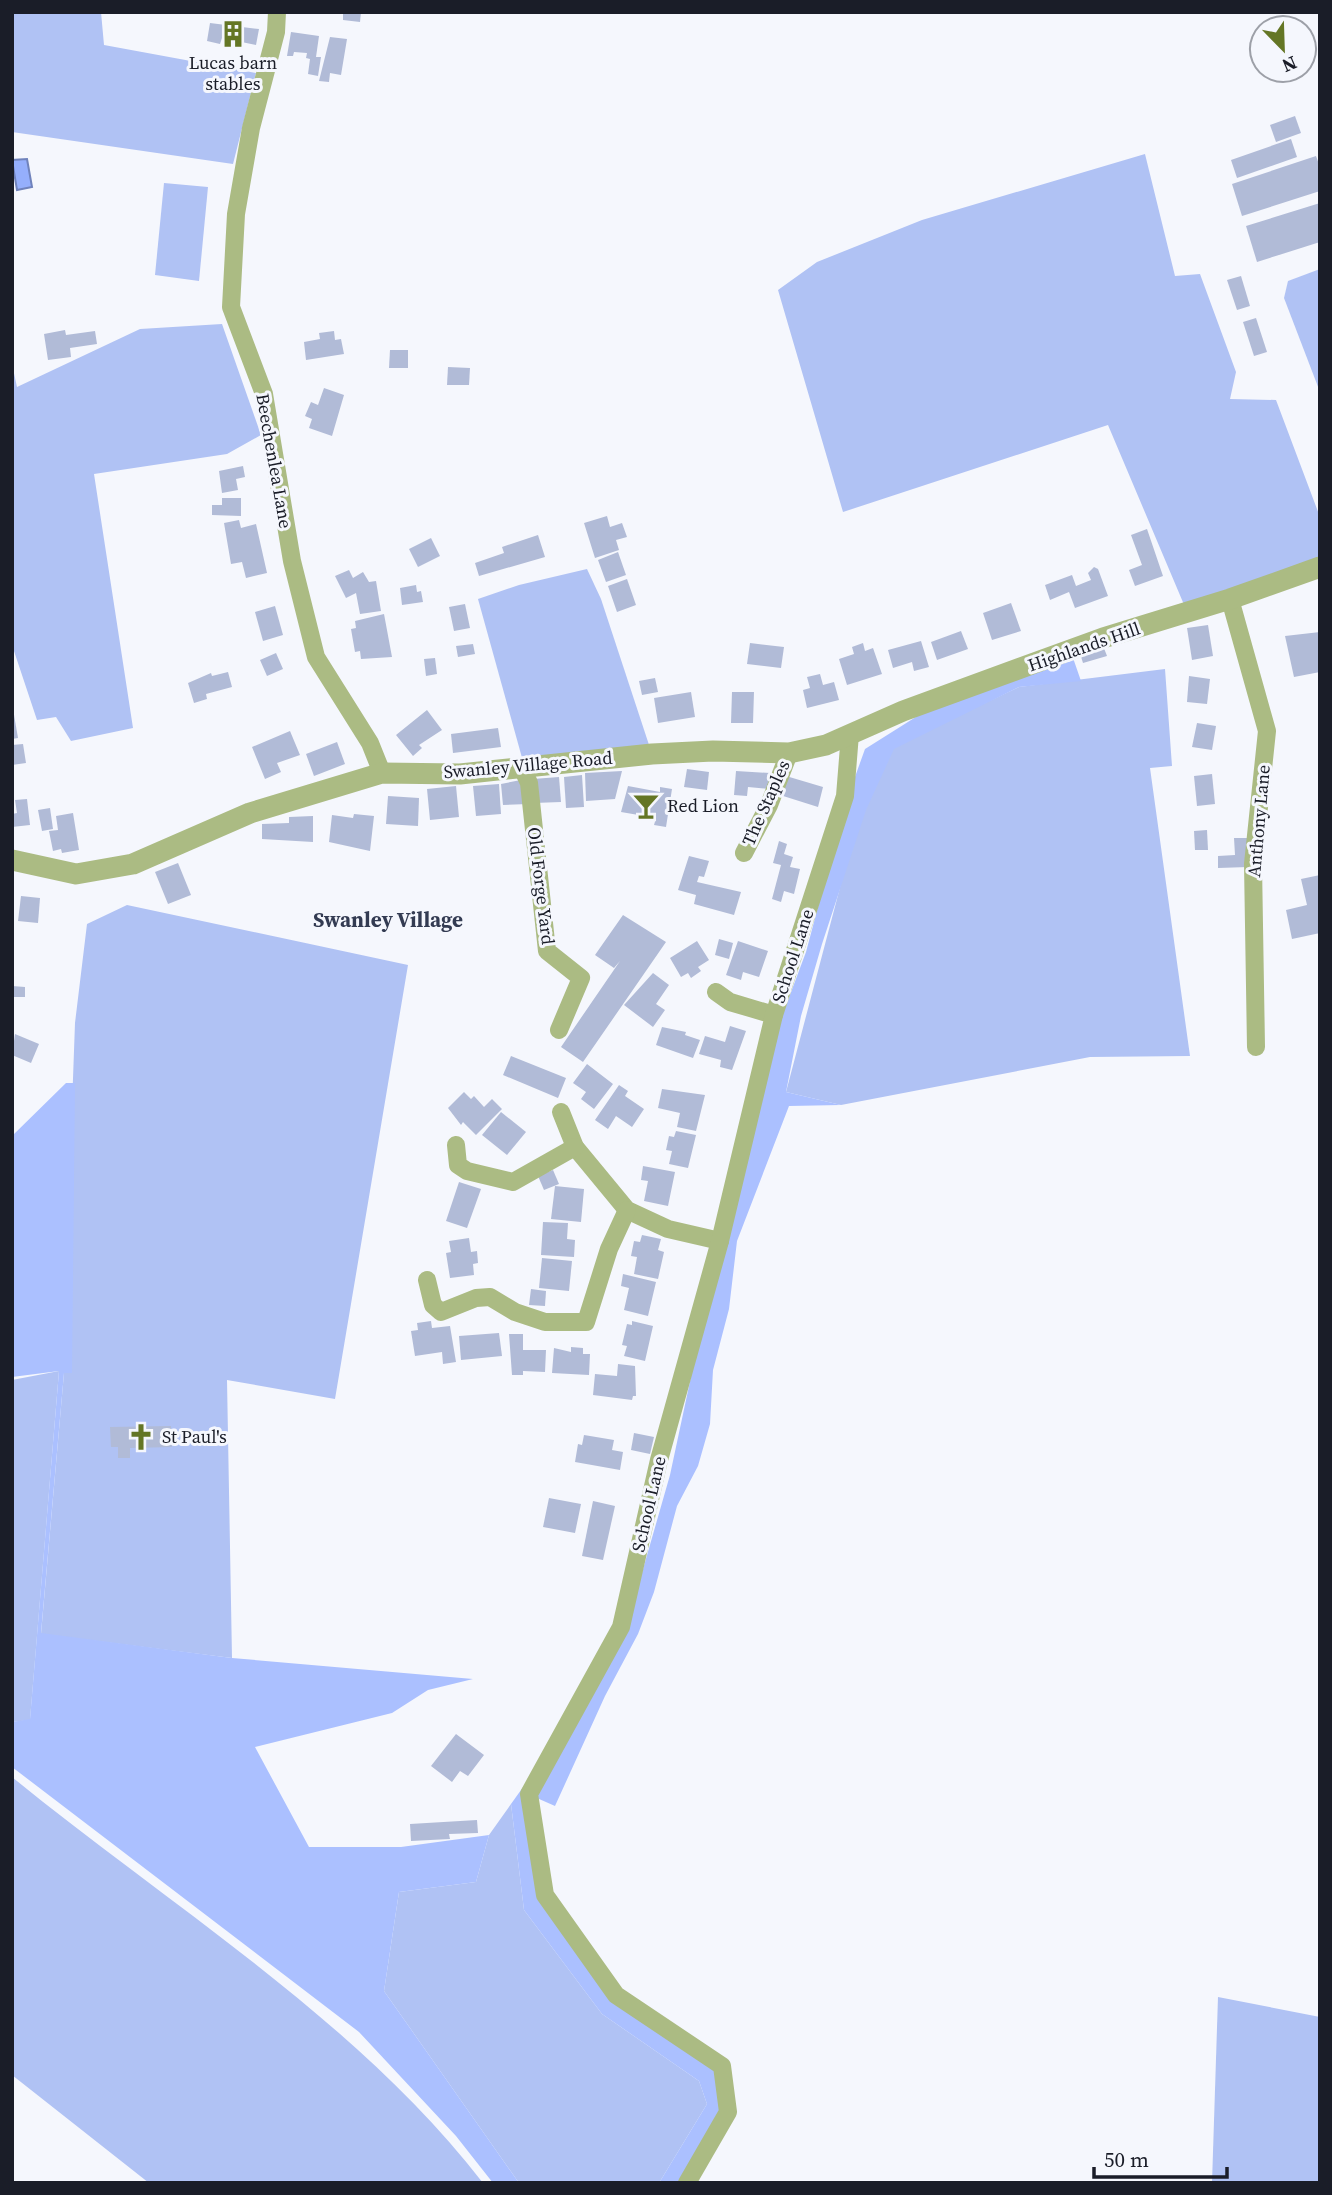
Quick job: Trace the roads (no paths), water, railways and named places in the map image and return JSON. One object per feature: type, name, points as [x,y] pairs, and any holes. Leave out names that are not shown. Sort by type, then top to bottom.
[{"type":"street","name":"Beechenlea Lane","points":[[277,12],[276,32],[251,128],[236,214],[231,307],[243,346],[264,394],[289,548],[316,657],[370,743],[382,772]]},
{"type":"street","name":"Highlands Hill","points":[[850,734],[1103,638],[1230,599],[1320,567]]},
{"type":"street","name":"Anthony Lane","points":[[1230,599],[1267,731],[1253,864],[1255,1047]]},
{"type":"street","name":"Swanley Village Road","points":[[12,860],[76,874],[133,864],[250,813],[382,772],[460,774],[521,766],[713,751],[789,753],[826,745],[850,734]]},
{"type":"street","name":"School Lane","points":[[687,2183],[728,2112],[722,2066],[616,1995],[545,1895],[529,1794],[621,1627],[659,1460],[720,1241],[774,1014],[845,796],[850,734]]},
{"type":"street","name":"The Staples","points":[[744,853],[769,804],[789,753]]},
{"type":"street","name":"Old Forge Yard","points":[[521,766],[529,783],[547,951],[581,978],[559,1030]]},
{"type":"street","points":[[716,992],[730,1002],[774,1014]]},
{"type":"street","points":[[561,1112],[575,1147],[627,1210],[668,1229],[720,1241]]},
{"type":"street","points":[[456,1145],[458,1165],[467,1171],[513,1182],[575,1147]]},
{"type":"street","points":[[427,1280],[433,1305],[441,1312],[476,1298],[490,1297],[515,1312],[545,1322],[586,1322],[609,1250],[627,1210]]},
{"type":"place","name":"Lucas barn stables","points":[[233,34]]},
{"type":"place","name":"Red Lion","points":[[646,806]]},
{"type":"place","name":"St Paul's","points":[[141,1437]]},
{"type":"district","name":"Swanley Village","points":[[388,920]]}]
